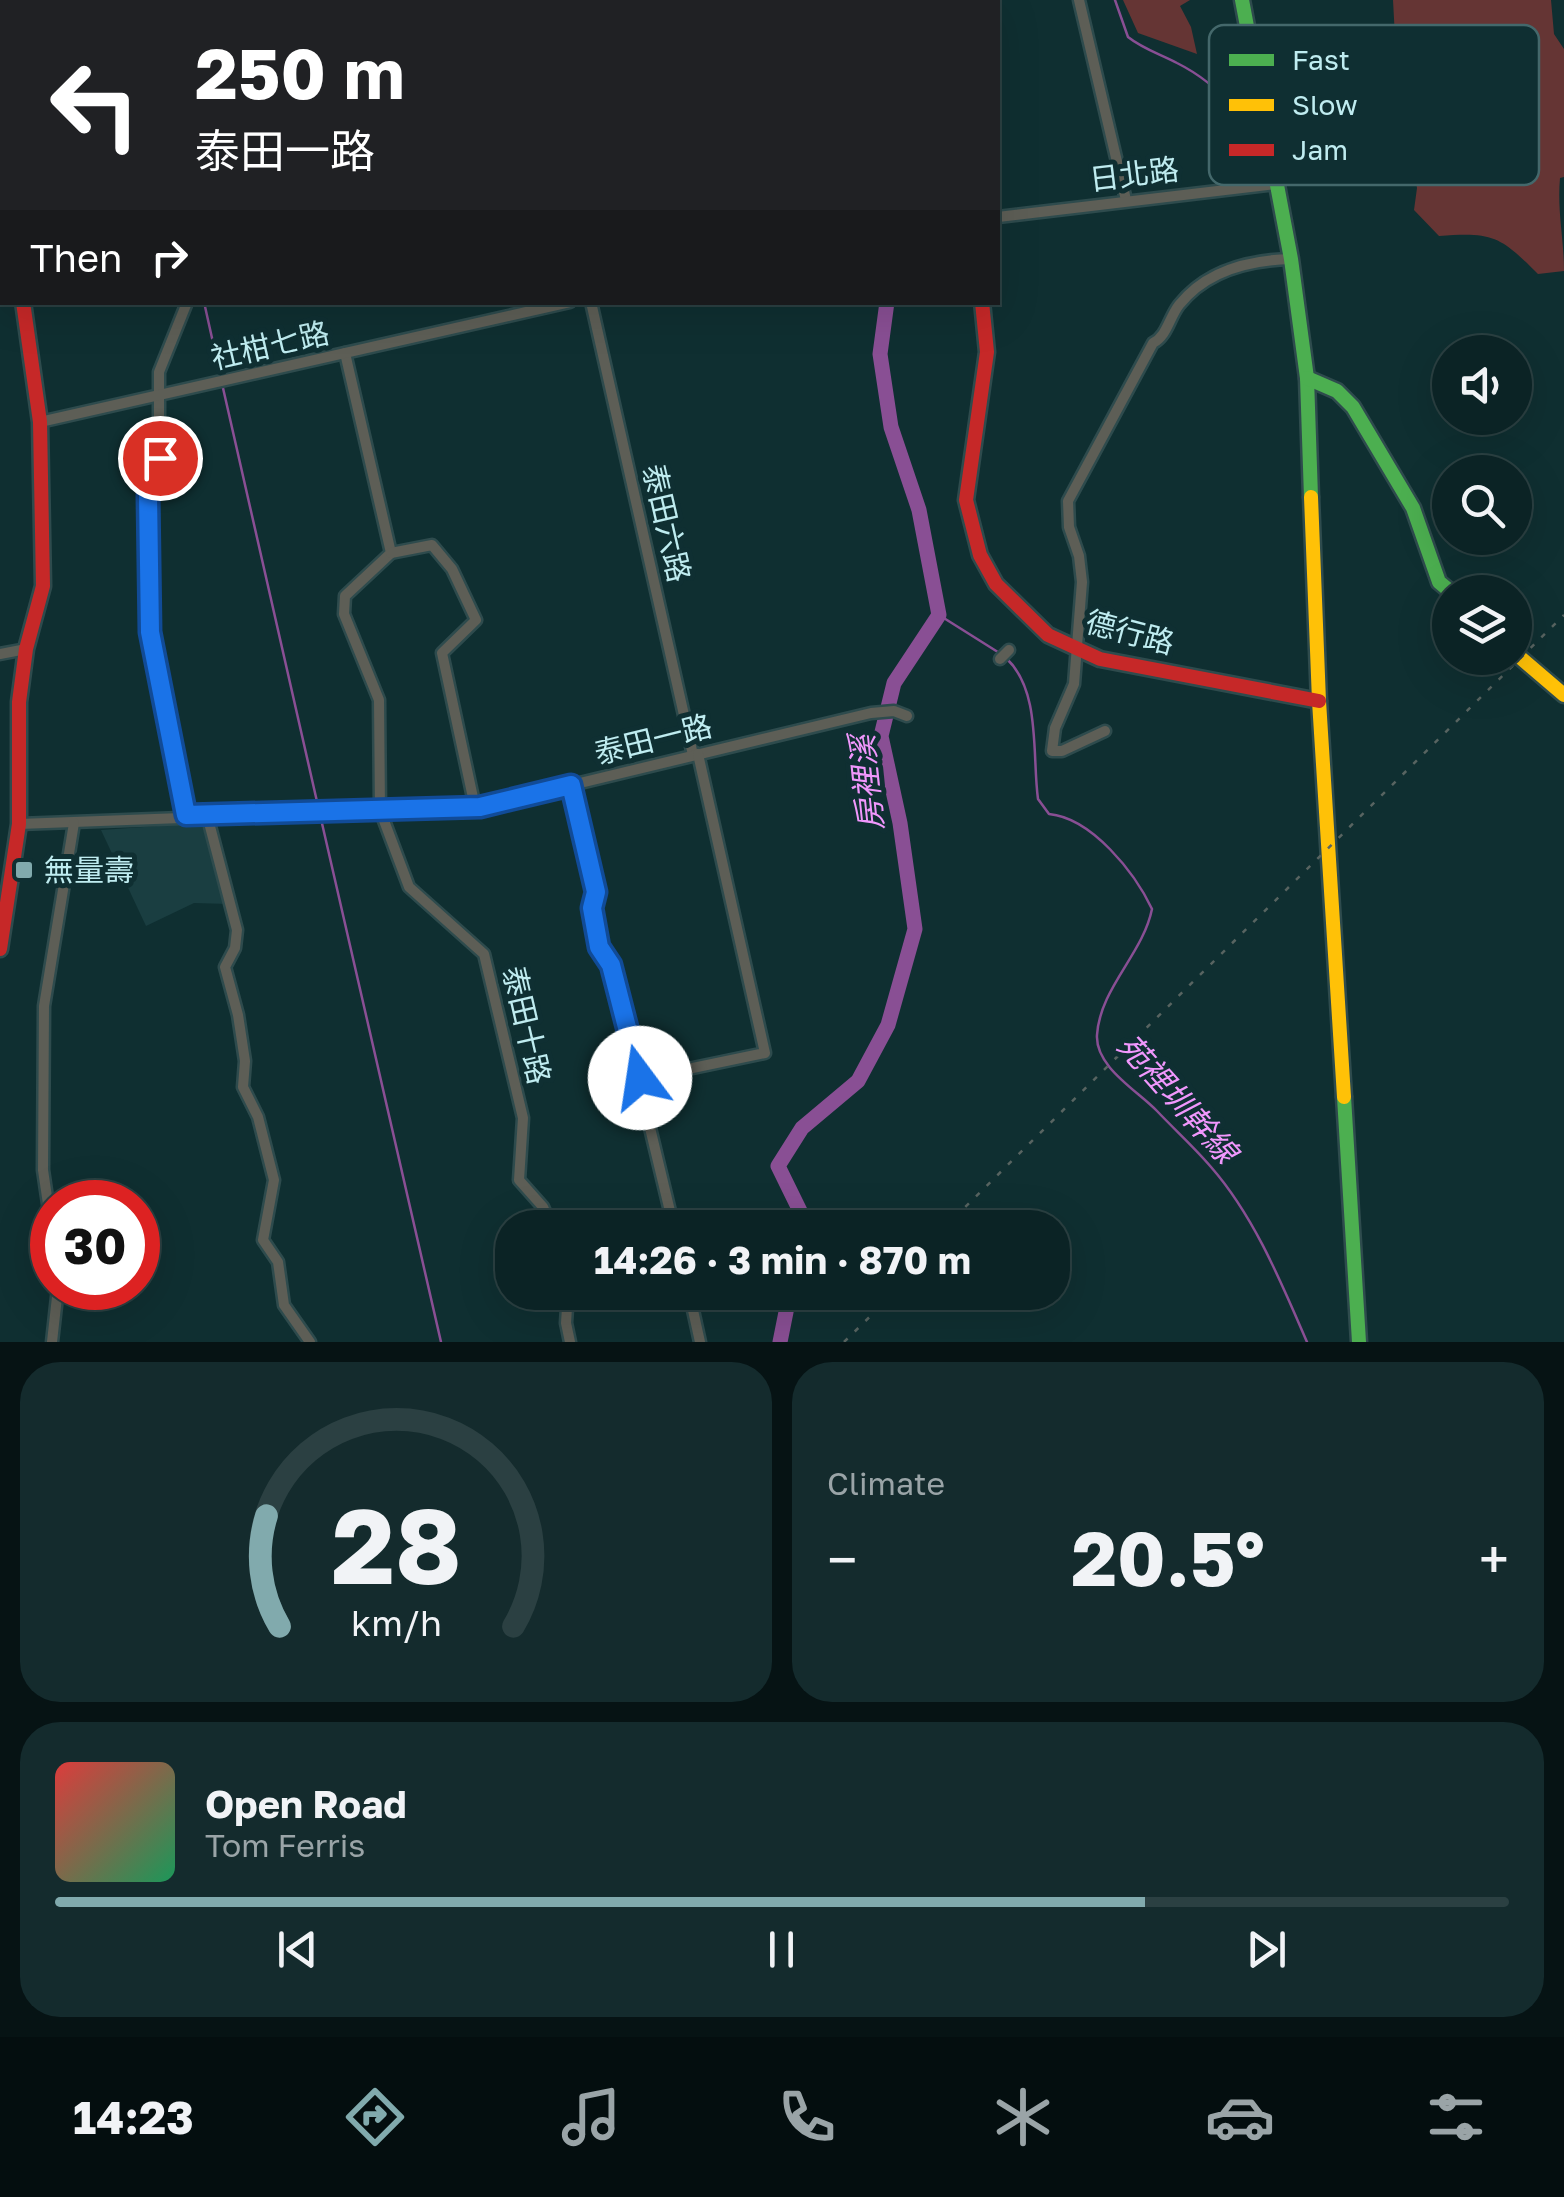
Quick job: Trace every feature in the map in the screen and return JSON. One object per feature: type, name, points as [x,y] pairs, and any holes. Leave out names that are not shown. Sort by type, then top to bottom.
[{"type":"street","points":[[1079,0],[1126,200]]},
{"type":"street","points":[[1242,0],[1247,25]]},
{"type":"street","name":"日北路","points":[[1000,217],[1267,185]]},
{"type":"street","points":[[1276,185],[1307,378],[1319,700],[1359,1342]]},
{"type":"street","points":[[1105,731],[1062,752],[1052,751],[1055,728],[1071,696],[1077,649],[1082,569],[1068,511],[1071,492],[1152,343],[1161,338],[1192,292],[1208,278],[1260,260],[1291,259]]},
{"type":"street","points":[[0,949],[4,898],[19,824],[19,702],[26,649],[43,586],[40,422],[23,305]]},
{"type":"street","points":[[186,305],[159,372],[159,476],[148,495],[150,632],[186,815]]},
{"type":"street","name":"社柑七路","points":[[40,422],[557,305]]},
{"type":"street","name":"泰田六路","points":[[593,305],[765,1053],[640,1078]]},
{"type":"street","name":"德行路","points":[[982,305],[987,352],[966,500],[980,555],[996,584],[1048,635],[1100,659],[1319,700]]},
{"type":"street","points":[[345,354],[391,554],[432,546],[452,568],[476,620],[442,652],[476,807]]},
{"type":"street","points":[[1307,378],[1337,391],[1360,416],[1414,508],[1437,575]]},
{"type":"street","name":"泰田十路","points":[[391,554],[345,596],[344,614],[378,700],[380,810],[409,887],[484,954],[523,1118],[519,1180],[544,1210]]},
{"type":"street","points":[[0,654],[26,649]]},
{"type":"street","points":[[1000,659],[1009,650]]},
{"type":"street","points":[[1532,668],[1564,695]]},
{"type":"street","name":"泰田一路","points":[[19,824],[476,807],[878,711],[907,716]]},
{"type":"street","points":[[571,785],[596,892],[592,908],[599,947],[611,965],[670,1210]]},
{"type":"street","points":[[207,816],[236,930],[235,948],[224,967],[238,1015],[245,1061],[244,1086],[258,1117],[274,1180],[263,1240],[278,1262],[284,1306],[310,1342]]},
{"type":"street","points":[[45,1180],[44,1006],[74,823]]},
{"type":"street","points":[[52,1342],[56,1310]]},
{"type":"street","points":[[567,1310],[570,1342]]},
{"type":"street","points":[[692,1310],[700,1342]]},
{"type":"shaded area","points":[[1123,0],[1190,0],[1180,6],[1191,27],[1197,54],[1138,33]]},
{"type":"shaded area","points":[[1393,0],[1551,0],[1554,34],[1564,49],[1564,177],[1560,178],[1559,190],[1564,271],[1538,274],[1495,239],[1439,236],[1414,210],[1416,185],[1539,185],[1539,25],[1394,25]]},
{"type":"shaded area","points":[[201,823],[229,904],[194,903],[146,926],[101,830]]},
{"type":"waterway","points":[[1115,0],[1128,37],[1209,84]]},
{"type":"waterway","points":[[205,305],[220,374]]},
{"type":"waterway","name":"房裡溪","points":[[800,1210],[778,1166],[802,1128],[858,1081],[888,1025],[915,929],[900,823],[881,736],[894,683],[939,615],[919,510],[891,427],[880,354],[887,305]]},
{"type":"waterway","points":[[223,388],[318,806]]},
{"type":"waterway","name":"苑裡圳幹線","points":[[939,615],[1001,654]]},
{"type":"waterway","name":"苑裡圳幹線","points":[[1007,659],[1018,672],[1030,706],[1038,799],[1049,814],[1081,825],[1110,849],[1152,909],[1140,941],[1106,1002],[1100,1018],[1098,1047],[1119,1078],[1157,1111],[1226,1186],[1265,1250],[1307,1342]]},
{"type":"waterway","points":[[321,819],[441,1342]]},
{"type":"waterway","name":"房裡溪","points":[[780,1342],[786,1310]]},
{"type":"railway","points":[[962,1210],[1564,615]]},
{"type":"railway","points":[[844,1342],[877,1310]]},
{"type":"traffic: fast","points":[[1242,0],[1247,25]]},
{"type":"traffic: fast","points":[[1277,185],[1307,378],[1311,497]]},
{"type":"traffic: fast","points":[[1307,378],[1337,391],[1353,407],[1413,508],[1437,575]]},
{"type":"traffic: fast","points":[[1344,1097],[1359,1342]]},
{"type":"traffic: slow","points":[[1311,497],[1319,701],[1344,1097]]},
{"type":"traffic: slow","points":[[1532,668],[1564,695]]},
{"type":"traffic: jam","points":[[0,949],[19,824],[19,702],[26,649],[43,586],[40,422],[23,305]]},
{"type":"traffic: jam","points":[[982,305],[987,352],[966,500],[980,555],[996,584],[1048,635],[1100,659],[1319,701]]},
{"type":"place","name":"無量壽","points":[[24,870]]},
{"type":"route","points":[[160,458],[158,483],[148,495],[150,632],[186,815],[480,807],[571,785],[596,892],[592,908],[599,947],[611,965],[640,1078]]}]
